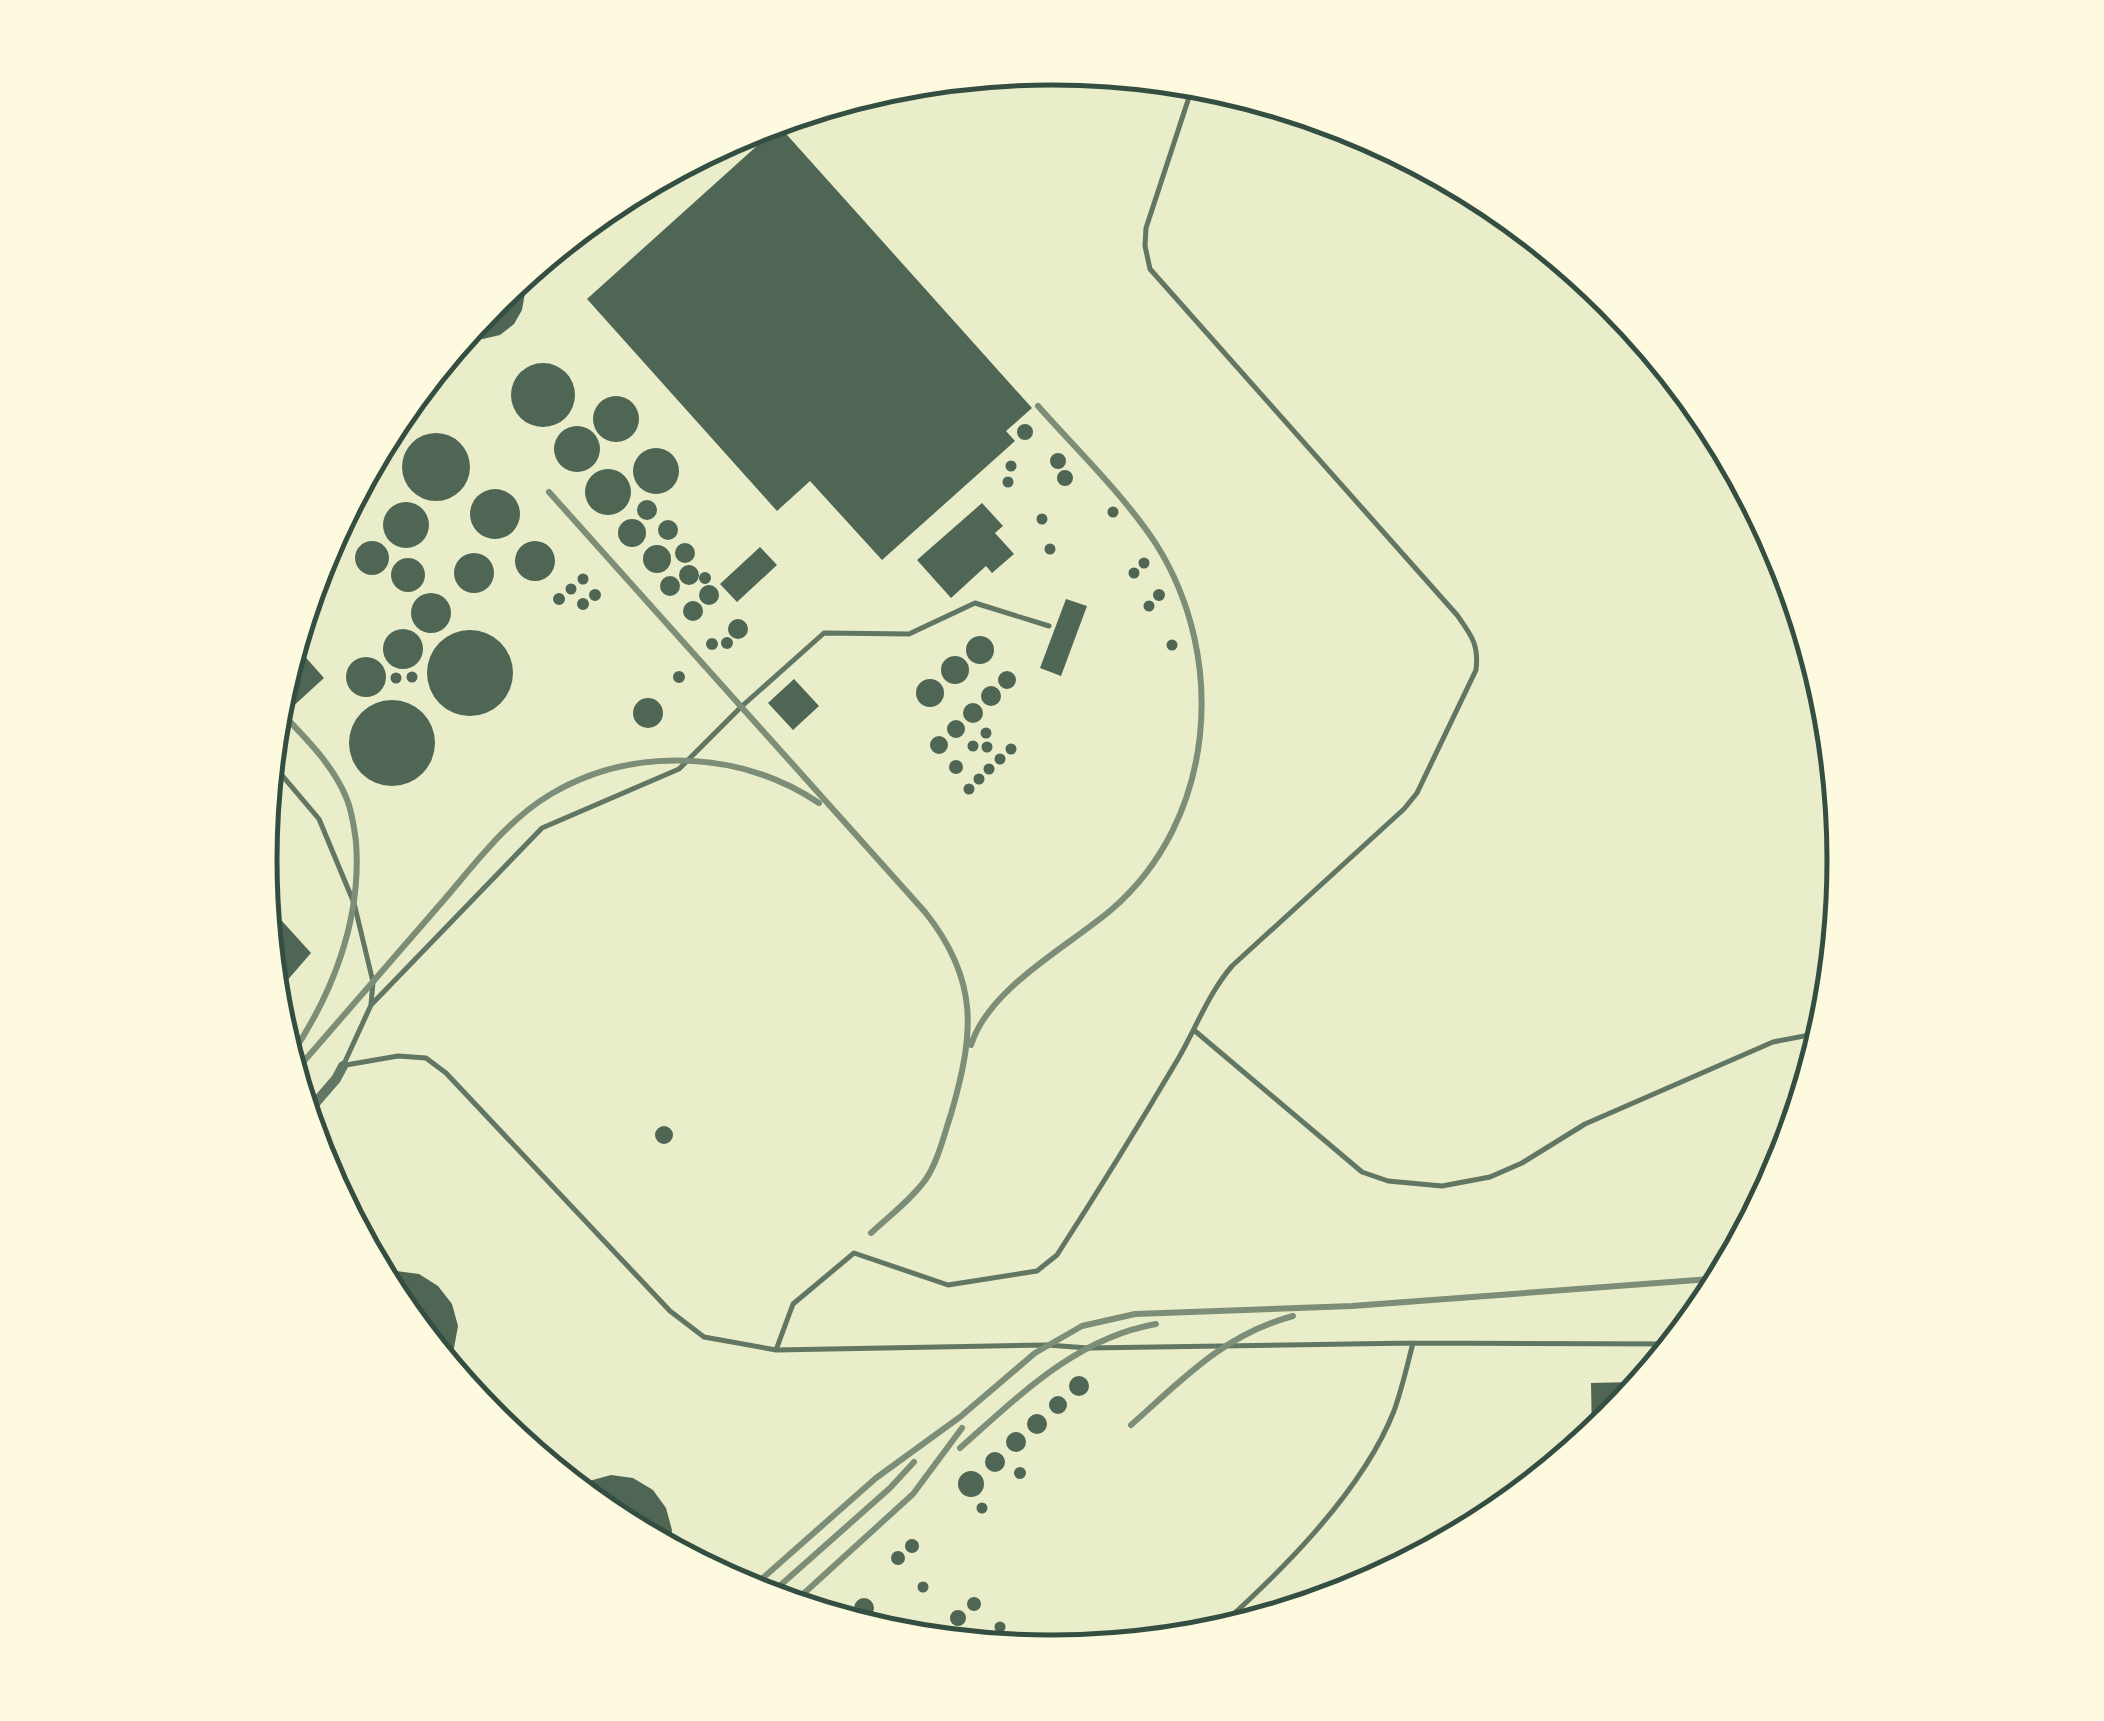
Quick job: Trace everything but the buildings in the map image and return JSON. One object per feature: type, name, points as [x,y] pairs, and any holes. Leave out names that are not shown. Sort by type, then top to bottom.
[{"type":"street","points":[[316,1102],[343,1066]]},
{"type":"lane","points":[[776,1350],[793,1304],[854,1254],[948,1285],[1037,1271],[1058,1255],[1110,1174],[1194,1030],[1215,986],[1417,794],[1476,670],[1478,652],[1457,615],[1150,269],[1146,228],[1189,98]]},
{"type":"lane","points":[[343,1066],[371,1005],[542,828],[679,769],[824,633],[909,634],[975,602],[1050,626]]},
{"type":"lane","points":[[281,775],[319,819],[333,853],[358,919],[373,982],[371,1005]]},
{"type":"lane","points":[[1194,1030],[1362,1172],[1388,1182],[1442,1186],[1490,1177],[1522,1163],[1586,1124],[1773,1042],[1807,1035]]},
{"type":"lane","points":[[343,1066],[398,1056],[426,1058],[446,1073],[670,1311],[704,1337],[776,1350],[1048,1345],[1107,1348],[1658,1344]]},
{"type":"lane","points":[[1232,1615],[1278,1572],[1367,1464],[1394,1411],[1413,1344]]},
{"type":"railway","points":[[971,1045],[980,1024],[1011,987],[1111,910],[1146,873],[1172,831],[1190,785],[1200,736],[1201,686],[1194,637],[1179,589],[1143,526],[1038,406]]},
{"type":"railway","points":[[549,492],[925,912],[956,961],[967,1009],[967,1033],[951,1114],[926,1179],[871,1233]]},
{"type":"railway","points":[[289,721],[340,784],[350,808],[357,871],[341,956],[299,1043]]},
{"type":"railway","points":[[303,1062],[493,843],[520,816],[551,794],[616,768],[686,761],[755,772],[819,803]]},
{"type":"railway","points":[[761,1579],[876,1478],[960,1417],[1035,1353],[1082,1326],[1135,1314],[1352,1306],[1704,1279]]},
{"type":"railway","points":[[1131,1425],[1205,1360],[1245,1335],[1293,1316]]},
{"type":"railway","points":[[960,1448],[1027,1390],[1074,1356],[1127,1331],[1156,1324]]},
{"type":"railway","points":[[802,1595],[913,1494],[962,1428]]},
{"type":"railway","points":[[779,1586],[914,1462]]}]
